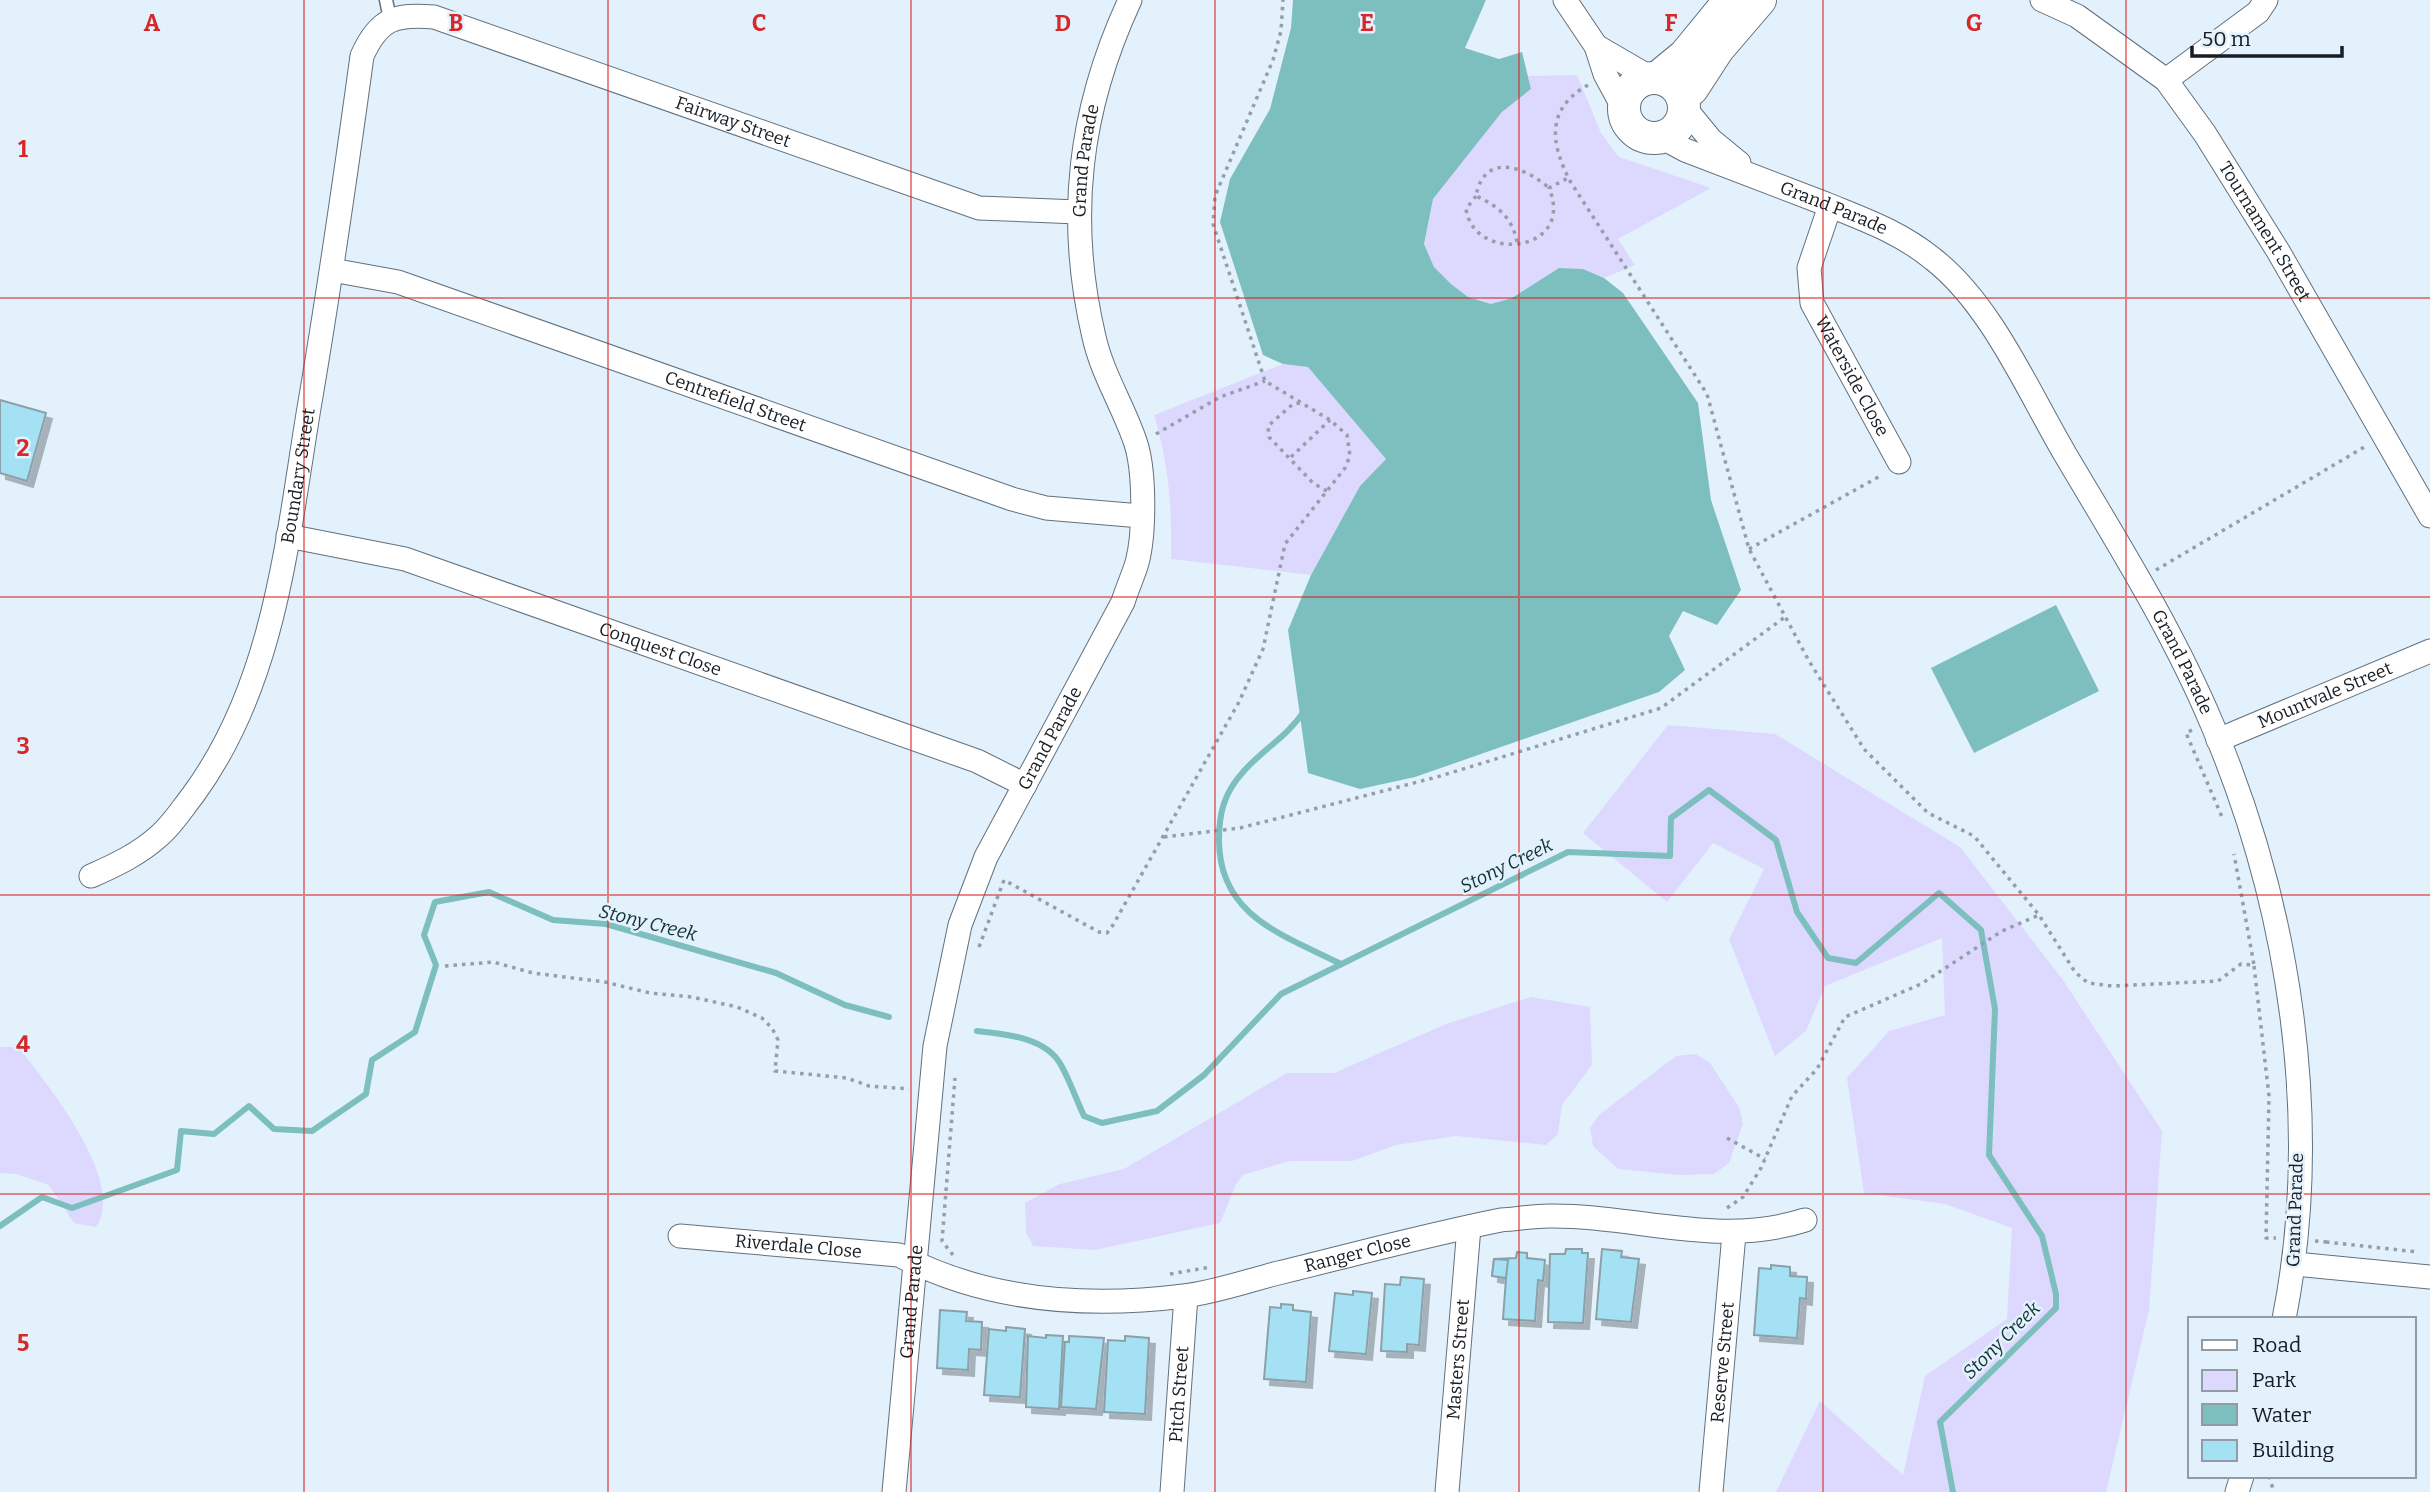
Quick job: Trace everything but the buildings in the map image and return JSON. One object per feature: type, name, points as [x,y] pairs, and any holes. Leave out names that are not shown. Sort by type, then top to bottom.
[{"type":"street","name":"Grand Parade","points":[[894,1492],[935,1046],[960,925],[986,857],[1122,603],[1138,560],[1141,476],[1136,444],[1094,338],[1078,212],[1080,163],[1093,106],[1108,47],[1130,0]]},
{"type":"street","points":[[1566,0],[1596,46],[1605,74],[1632,128],[1640,135],[1661,137],[1678,126],[1683,102],[1718,49],[1760,0]]},
{"type":"street","points":[[1624,109],[1630,90],[1654,78],[1685,55],[1730,0]]},
{"type":"street","name":"Tournament Street","points":[[2042,0],[2077,16],[2166,80],[2206,134],[2249,204],[2430,516]]},
{"type":"street","points":[[2166,80],[2258,12],[2266,0]]},
{"type":"street","name":"Fairway Street","points":[[388,9],[406,15],[434,16],[979,208],[1078,212]]},
{"type":"street","name":"Boundary Street","points":[[91,876],[134,856],[161,835],[209,773],[231,733],[264,649],[288,536],[332,270],[362,56],[388,9]]},
{"type":"street","points":[[1596,46],[1654,78],[1668,82],[1683,102]]},
{"type":"street","name":"Grand Parade","points":[[1683,102],[1711,141],[1752,174]]},
{"type":"street","name":"Grand Parade","points":[[1661,137],[1685,150],[1893,230],[1936,261],[1981,311],[2176,647],[2218,740],[2252,838],[2286,968],[2298,1110],[2295,1264],[2284,1317]]},
{"type":"street","name":"Waterside Close","points":[[1830,206],[1809,268],[1812,303],[1899,462]]},
{"type":"street","name":"Centrefield Street","points":[[332,270],[398,282],[1012,499],[1046,508],[1141,516]]},
{"type":"street","name":"Conquest Close","points":[[288,536],[405,559],[977,761],[1024,785]]},
{"type":"street","name":"Mountvale Street","points":[[2218,740],[2430,651]]},
{"type":"street","name":"Ranger Close","points":[[914,1263],[930,1272],[1026,1297],[1116,1301],[1186,1296],[1469,1227],[1549,1216],[1734,1234],[1777,1229],[1805,1220]]},
{"type":"street","name":"Masters Street","points":[[1447,1492],[1469,1227]]},
{"type":"street","name":"Reserve Street","points":[[1711,1492],[1734,1234]]},
{"type":"street","name":"Riverdale Close","points":[[680,1236],[900,1255],[914,1263]]},
{"type":"street","points":[[2295,1264],[2430,1277]]},
{"type":"street","name":"Pitch Street","points":[[1172,1492],[1186,1296]]},
{"type":"path","points":[[976,958],[1004,880],[1098,932],[1107,933],[1239,702],[1263,649],[1285,544],[1327,491],[1350,456],[1347,435],[1330,420],[1265,381],[1213,224],[1214,196],[1273,60],[1281,31],[1283,0]]},
{"type":"path","points":[[1591,84],[1570,96],[1557,114],[1555,139],[1568,178],[1707,394],[1749,549],[1809,661],[1864,749],[1928,813],[1974,836],[2039,915],[2075,972],[2088,983],[2112,986],[2218,981],[2241,964],[2254,965]]},
{"type":"path","points":[[1510,167],[1526,172],[1549,188],[1555,213],[1550,227],[1541,236],[1508,245],[1497,244],[1477,231],[1468,217],[1466,209],[1476,196],[1478,184],[1496,168],[1510,167]]},
{"type":"path","points":[[1549,188],[1568,178]]},
{"type":"path","points":[[1476,196],[1493,204],[1507,216],[1517,242]]},
{"type":"path","points":[[1156,434],[1220,397],[1265,381]]},
{"type":"path","points":[[1302,403],[1293,404],[1268,426],[1269,437],[1313,482],[1327,491]]},
{"type":"path","points":[[1291,458],[1330,420]]},
{"type":"path","points":[[2139,580],[2384,435]]},
{"type":"path","points":[[1749,549],[1871,483],[1899,462]]},
{"type":"path","points":[[1164,837],[1240,828],[1437,777],[1661,708],[1785,617]]},
{"type":"path","points":[[2186,733],[2223,819]]},
{"type":"path","points":[[2234,853],[2254,965],[2269,1096],[2266,1238]]},
{"type":"path","points":[[1717,1209],[1730,1208],[1743,1197],[1765,1159],[1792,1096],[1818,1069],[1845,1017],[1921,984],[2002,931],[2039,915]]},
{"type":"path","points":[[445,966],[493,962],[533,973],[692,997],[737,1007],[762,1018],[772,1028],[778,1040],[775,1071],[847,1078],[869,1086],[911,1090]]},
{"type":"path","points":[[955,1069],[956,1093],[942,1241],[954,1256],[963,1260]]},
{"type":"path","points":[[1727,1138],[1765,1159]]},
{"type":"path","points":[[2326,1242],[2430,1254]]},
{"type":"path","points":[[1164,1275],[1218,1265]]},
{"type":"green space","points":[[1577,75],[1601,133],[1619,157],[1711,188],[1618,239],[1635,265],[1604,278],[1583,269],[1559,268],[1512,298],[1491,304],[1468,297],[1434,267],[1424,244],[1433,199],[1502,112],[1531,89],[1528,76]]},
{"type":"green space","points":[[1283,364],[1308,367],[1386,459],[1360,486],[1311,575],[1171,559],[1168,486],[1154,415]]},
{"type":"green space","points":[[1668,725],[1775,734],[1960,847],[2063,980],[2162,1131],[2149,1310],[2106,1492],[1776,1492],[1820,1401],[1903,1475],[1925,1376],[2007,1319],[2012,1228],[1945,1204],[1864,1193],[1847,1078],[1889,1031],[1945,1015],[1942,938],[1825,986],[1806,1031],[1775,1056],[1729,939],[1764,869],[1713,843],[1667,902],[1583,833]]},
{"type":"green space","points":[[1531,997],[1590,1007],[1592,1065],[1562,1105],[1558,1134],[1546,1145],[1456,1136],[1396,1145],[1352,1161],[1289,1161],[1243,1175],[1236,1184],[1220,1223],[1095,1250],[1033,1246],[1026,1233],[1025,1203],[1060,1184],[1124,1169],[1287,1073],[1334,1073],[1446,1024]]},
{"type":"green space","points":[[0,1047],[18,1047],[63,1108],[93,1160],[101,1185],[103,1208],[96,1227],[74,1223],[49,1185],[16,1174],[0,1173]]},
{"type":"green space","points":[[1696,1054],[1710,1063],[1739,1107],[1743,1124],[1729,1163],[1714,1174],[1679,1175],[1618,1169],[1593,1146],[1590,1128],[1599,1115],[1676,1056]]},
{"type":"water","points":[[1293,0],[1486,0],[1465,48],[1499,59],[1522,52],[1531,89],[1502,112],[1433,199],[1424,244],[1434,267],[1451,284],[1468,297],[1491,304],[1512,298],[1559,268],[1583,269],[1604,278],[1623,293],[1698,403],[1711,500],[1741,590],[1717,625],[1683,611],[1669,636],[1685,670],[1659,692],[1415,777],[1360,789],[1308,773],[1288,630],[1311,575],[1360,486],[1386,459],[1308,367],[1283,364],[1263,355],[1220,222],[1230,179],[1270,109],[1291,28]]},
{"type":"water","points":[[2056,605],[2099,691],[1974,753],[1931,668]]},
{"type":"waterway","points":[[1304,711],[1290,728],[1250,764],[1231,788],[1220,821],[1222,866],[1230,887],[1242,905],[1258,920],[1341,964]]},
{"type":"waterway","name":"Stony Creek","points":[[977,1031],[1024,1039],[1045,1048],[1061,1065],[1084,1116],[1102,1123],[1157,1111],[1204,1075],[1281,994],[1568,852],[1670,856],[1671,818],[1709,790],[1776,840],[1797,912],[1828,958],[1856,963],[1939,893],[1981,930],[1995,1009],[1989,1155],[2042,1236],[2056,1294],[2056,1308],[1940,1422],[1953,1492]]},
{"type":"waterway","name":"Stony Creek","points":[[0,1226],[42,1197],[72,1208],[177,1170],[181,1131],[214,1134],[249,1106],[274,1129],[312,1131],[366,1094],[372,1060],[415,1032],[436,965],[424,935],[435,902],[489,892],[553,920],[606,924],[776,973],[845,1005],[889,1017]]}]
